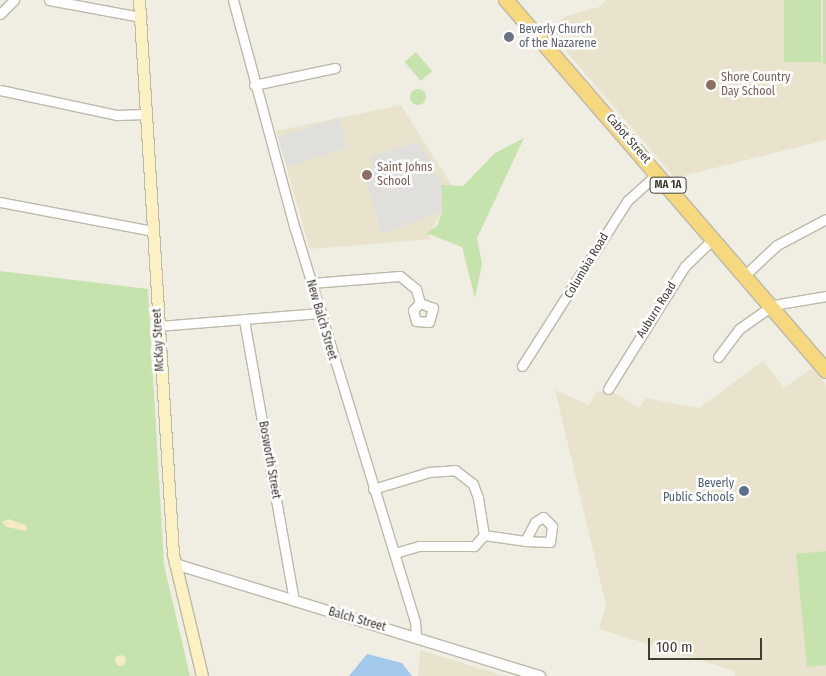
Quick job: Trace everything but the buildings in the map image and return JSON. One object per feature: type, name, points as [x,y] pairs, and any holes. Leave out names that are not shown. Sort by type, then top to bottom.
[{"type":"highway","name":"Cabot Street","points":[[507,0],[773,305],[826,371]]},
{"type":"main road","name":"McKay Street","points":[[139,0],[158,326],[175,564],[202,676]]},
{"type":"street","points":[[0,14],[14,0]]},
{"type":"street","points":[[50,0],[141,17]]},
{"type":"street","name":"New Balch Street","points":[[233,0],[254,85],[311,283],[394,553],[416,637]]},
{"type":"street","points":[[254,85],[335,68]]},
{"type":"street","points":[[0,90],[118,115],[146,114]]},
{"type":"street","name":"Columbia Road","points":[[522,366],[627,201],[658,173]]},
{"type":"street","points":[[0,202],[153,231]]},
{"type":"street","points":[[745,275],[776,245],[826,219]]},
{"type":"street","name":"Auburn Road","points":[[608,389],[685,266],[714,238]]},
{"type":"street","points":[[311,283],[400,276],[413,283],[420,303]]},
{"type":"street","points":[[718,357],[739,329],[773,305],[826,296]]},
{"type":"street","points":[[158,326],[320,313]]},
{"type":"street","name":"Bosworth Street","points":[[244,320],[294,601]]},
{"type":"street","points":[[373,489],[429,472],[462,473],[478,498],[484,535]]},
{"type":"street","points":[[484,535],[525,541]]},
{"type":"street","points":[[394,553],[419,546],[474,546],[484,535]]},
{"type":"street","name":"Balch Street","points":[[175,564],[540,676]]},
{"type":"shaded area","name":"Shore Country Day School","points":[[606,0],[826,0],[826,140],[675,178],[548,30],[566,16],[599,7]]},
{"type":"shaded area","name":"Saint Johns School","points":[[401,105],[454,189],[441,185],[442,211],[428,237],[433,239],[310,249],[276,131]]},
{"type":"shaded area","points":[[339,118],[348,148],[287,166],[278,137]]},
{"type":"shaded area","points":[[420,141],[441,185],[442,211],[382,234],[364,172],[374,169],[370,156]]},
{"type":"shaded area","points":[[763,361],[784,388],[813,367],[826,385],[826,676],[734,676],[735,671],[599,629],[606,605],[555,390],[589,405],[597,391],[615,393],[639,408],[646,398],[699,408]]},
{"type":"shaded area","points":[[420,650],[504,676],[418,676]]},
{"type":"green space","points":[[784,0],[821,0],[821,62],[784,62]]},
{"type":"green space","points":[[823,0],[826,0],[826,64],[823,64]]},
{"type":"green space","points":[[416,52],[432,71],[421,81],[405,62]]},
{"type":"green space","points":[[418,89],[424,91],[426,97],[424,103],[418,105],[412,103],[410,97],[412,91]]},
{"type":"green space","points":[[524,138],[477,238],[482,264],[475,298],[462,247],[426,233],[437,226],[442,211],[441,185],[463,186],[495,153]]},
{"type":"green space","points":[[0,271],[148,289],[164,565],[190,676],[0,676]]},
{"type":"green space","points":[[826,551],[826,665],[807,667],[796,554]]},
{"type":"sand","points":[[8,519],[26,525],[27,531],[6,527],[2,522]]},
{"type":"sand","points":[[120,654],[126,660],[120,666],[114,660]]},
{"type":"water","points":[[367,654],[402,663],[412,676],[349,676]]},
{"type":"place","name":"Beverly Church of the Nazarene","points":[[509,37]]},
{"type":"place","name":"Shore Country Day School","points":[[711,85]]},
{"type":"place","name":"Saint Johns School","points":[[367,175]]},
{"type":"place","name":"Beverly Public Schools","points":[[744,491]]}]
